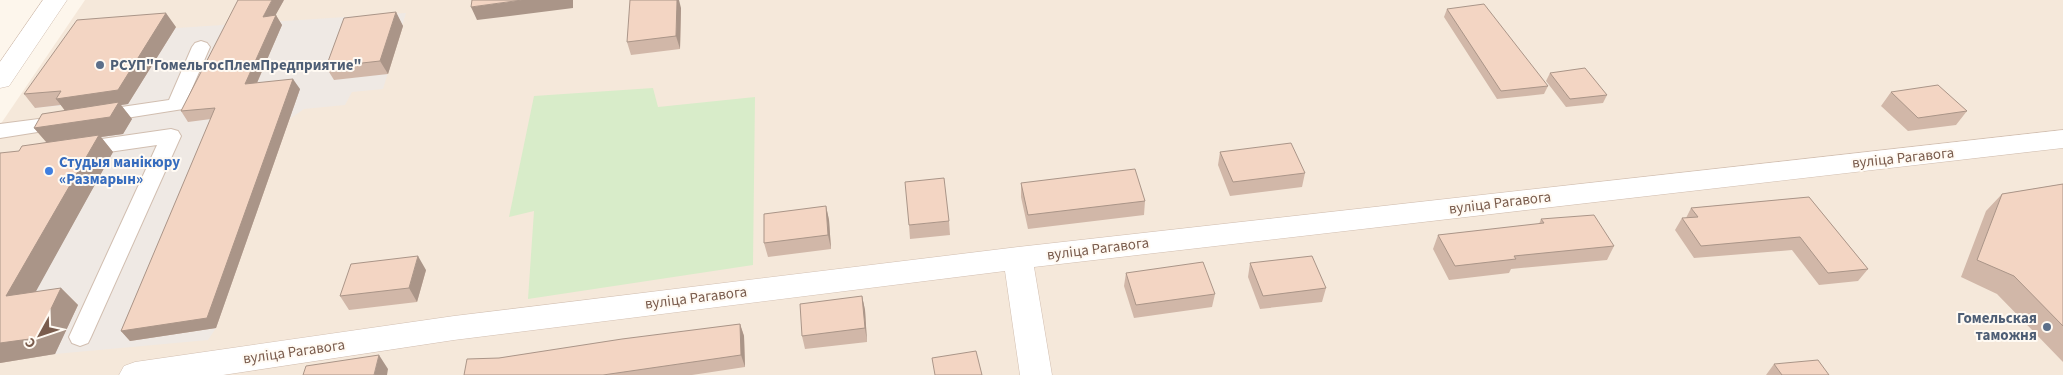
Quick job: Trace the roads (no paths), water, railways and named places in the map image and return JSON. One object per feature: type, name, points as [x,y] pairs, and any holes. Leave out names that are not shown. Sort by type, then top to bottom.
[{"type":"street","points":[[0,80],[55,0]]},
{"type":"street","name":"вуліца Рагавога","points":[[135,375],[454,328],[1018,258],[2063,139]]},
{"type":"street","points":[[1018,258],[1036,375]]},
{"type":"lane","points":[[0,131],[176,105],[201,47]]},
{"type":"lane","points":[[66,151],[171,136],[80,337]]},
{"type":"place","name":"РСУП\"ГомельгосПлемПредприятие\"","points":[[100,65]]},
{"type":"place","name":"Студыя манікюру «Размарын»","points":[[49,171]]},
{"type":"place","name":"Гомельская таможня","points":[[2047,327]]}]
